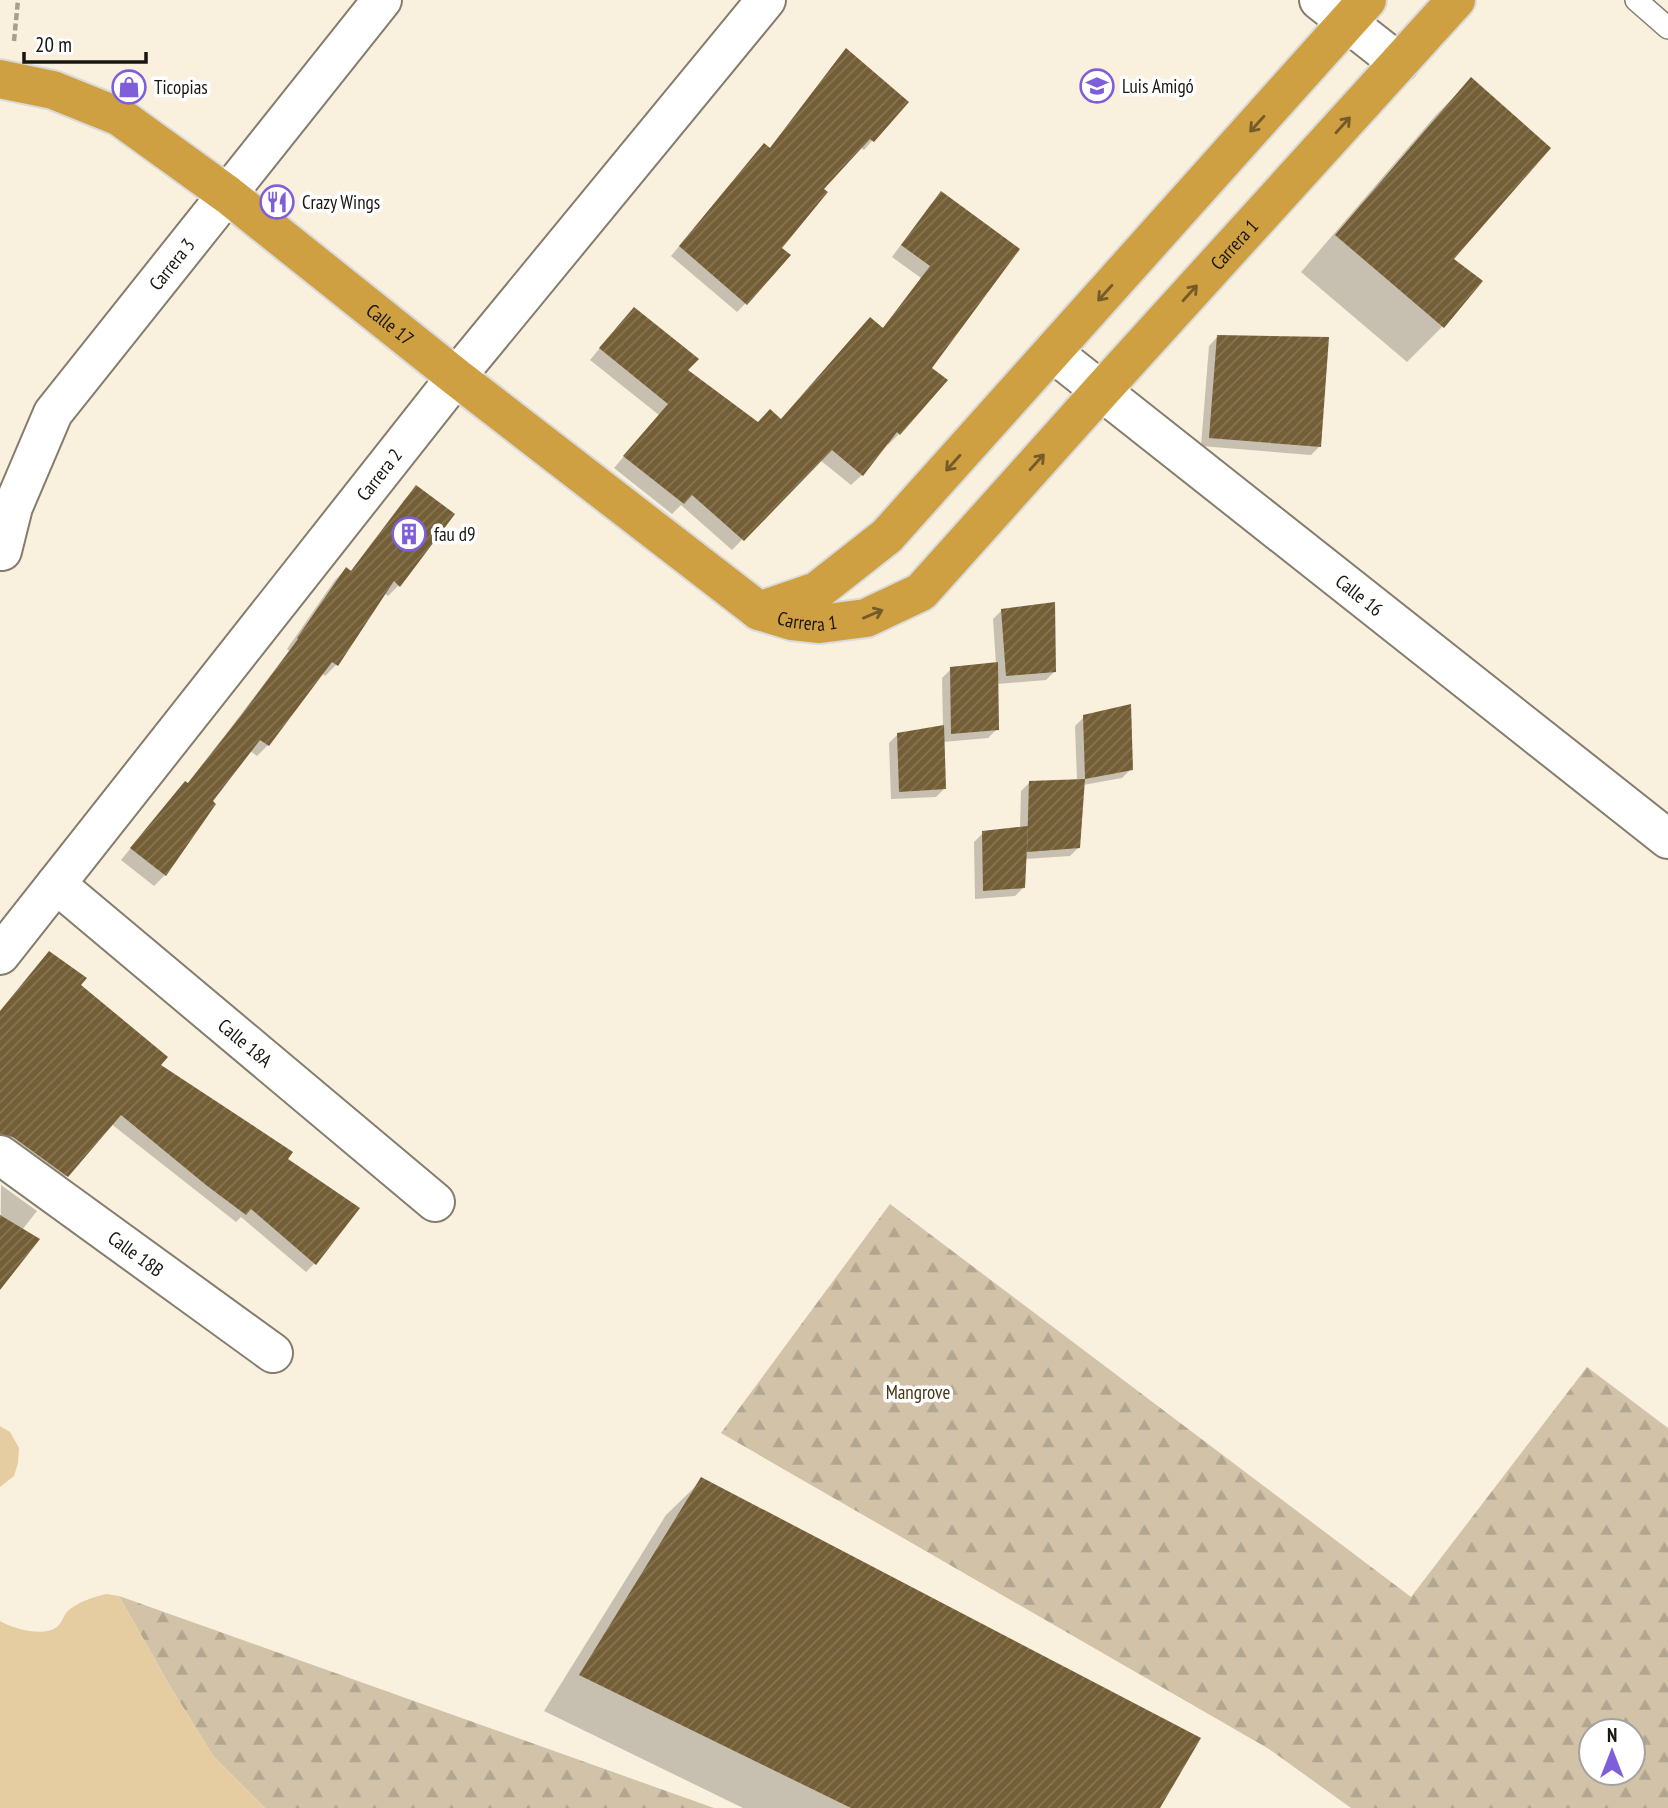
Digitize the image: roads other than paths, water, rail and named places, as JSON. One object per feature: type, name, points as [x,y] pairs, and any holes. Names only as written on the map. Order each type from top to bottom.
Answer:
[{"type":"highway","name":"Carrera 1","points":[[759,611],[792,621],[820,624],[866,618],[920,592],[1457,0]]},
{"type":"highway","name":"Carrera 1","points":[[759,611],[817,591],[887,536],[1052,352],[1344,8]]},
{"type":"highway","name":"Calle 17","points":[[0,79],[53,90],[120,117],[228,195],[456,377],[759,611]]},
{"type":"street","name":"Carrera 3","points":[[2,551],[13,507],[53,412],[382,0]]},
{"type":"street","name":"Carrera 2","points":[[0,955],[456,377],[766,0]]},
{"type":"street","points":[[1344,8],[1399,63]]},
{"type":"street","name":"Calle 16","points":[[1052,352],[1668,839]]},
{"type":"street","name":"Calle 18A","points":[[56,884],[435,1202]]},
{"type":"street","name":"Calle 18B","points":[[0,1155],[273,1353]]},
{"type":"lane","points":[[1636,0],[1668,28]]},
{"type":"place","name":"Luis Amigó","points":[[1097,86]]},
{"type":"place","name":"Ticopias","points":[[129,87]]},
{"type":"place","name":"Crazy Wings","points":[[277,202]]},
{"type":"place","name":"fau d9","points":[[409,534]]},
{"type":"park label","name":"Mangrove","points":[[918,1392]]}]
